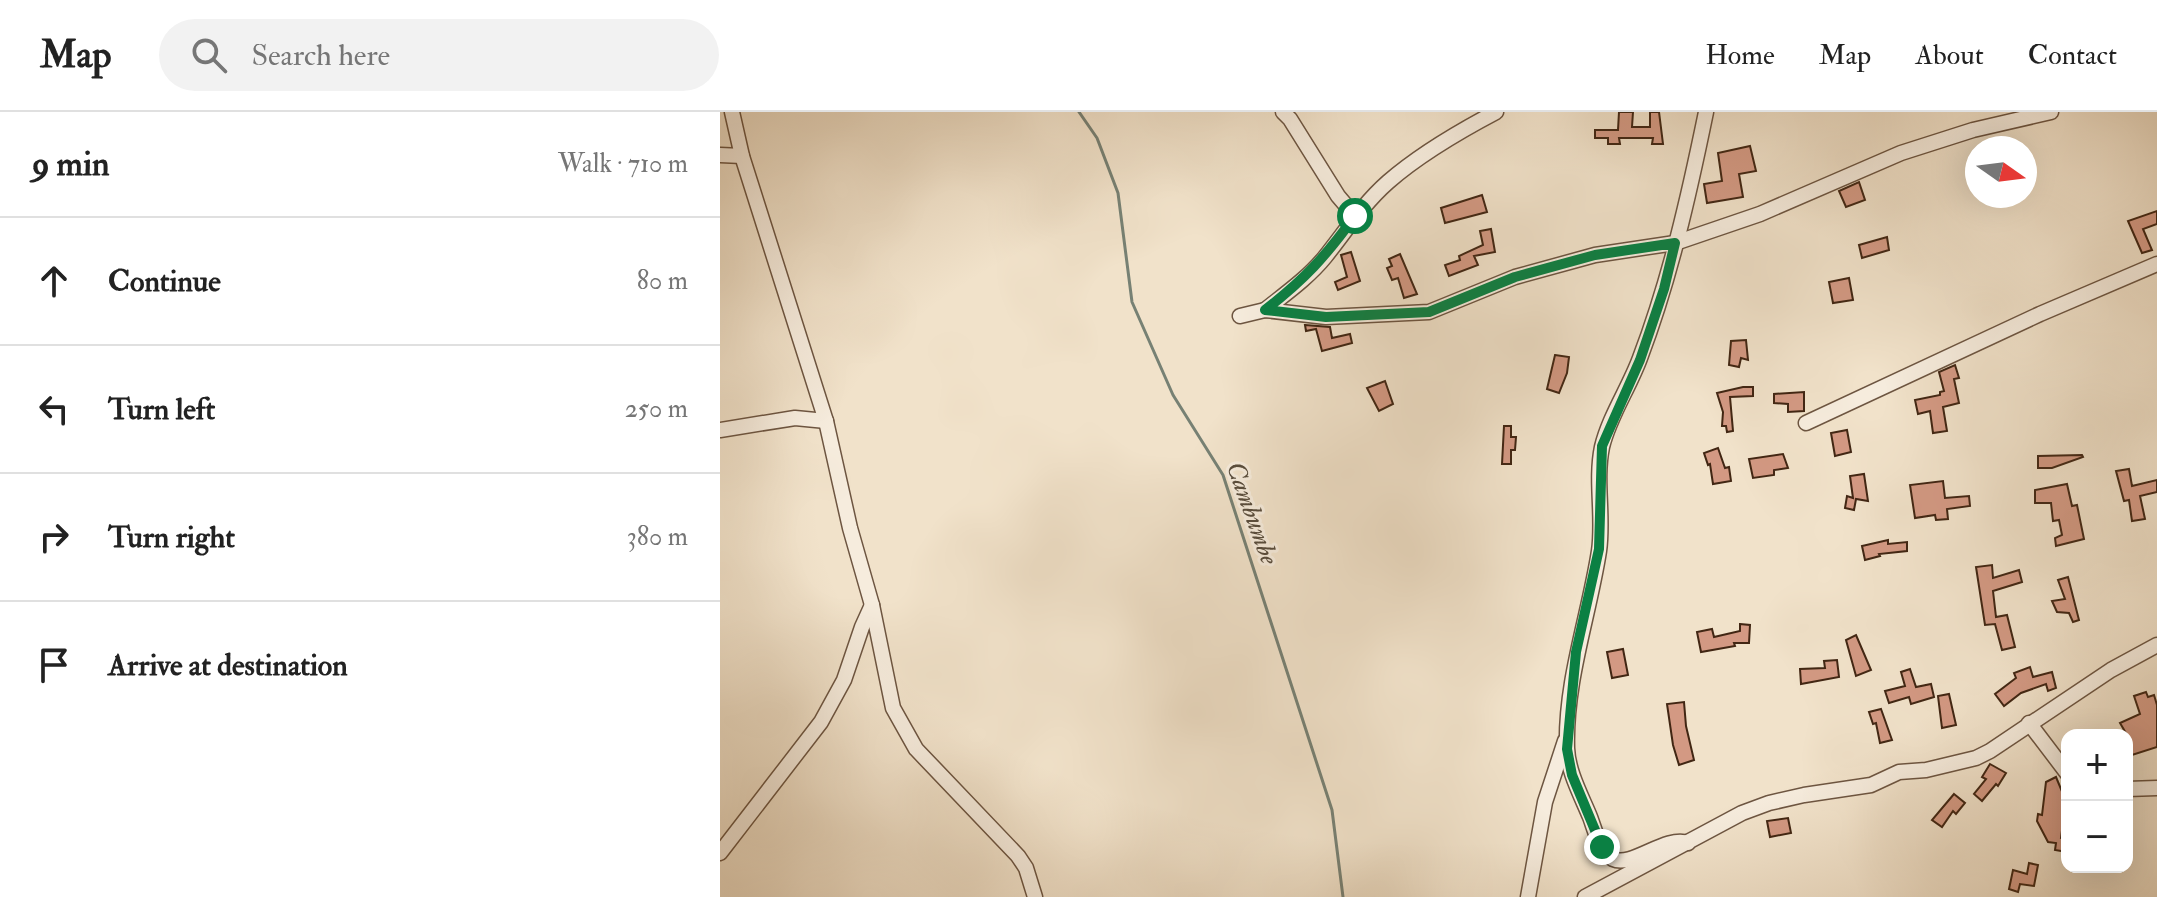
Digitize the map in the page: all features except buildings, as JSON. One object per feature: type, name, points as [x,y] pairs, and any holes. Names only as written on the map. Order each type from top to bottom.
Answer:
[{"type":"street","points":[[732,112],[742,156],[826,421],[850,528],[872,605],[893,708],[909,740],[1018,856],[1026,868],[1035,897]]},
{"type":"street","points":[[1283,112],[1338,196],[1355,216]]},
{"type":"street","points":[[1265,310],[1300,283],[1323,259],[1355,216],[1386,183],[1417,159],[1496,112]]},
{"type":"street","points":[[1688,843],[1674,842],[1624,860],[1616,860],[1608,854],[1602,847],[1572,775],[1567,749],[1576,652],[1599,549],[1602,446],[1640,360],[1664,289],[1689,196],[1706,112]]},
{"type":"street","points":[[1240,316],[1265,310],[1326,317],[1429,312],[1515,277],[1595,255],[1675,243],[1760,214],[1901,153],[2002,118],[2051,112]]},
{"type":"street","points":[[720,155],[742,156]]},
{"type":"street","points":[[1806,423],[2040,314],[2157,264]]},
{"type":"street","points":[[720,430],[795,418],[826,421]]},
{"type":"street","points":[[720,853],[821,722],[844,680],[872,605]]},
{"type":"street","points":[[1585,897],[1742,813],[1769,803],[1871,785],[1899,772],[1926,770],[1976,758],[2111,670],[2157,645]]},
{"type":"street","points":[[2029,723],[2061,765]]},
{"type":"street","points":[[1528,897],[1545,802],[1568,733]]},
{"type":"street","points":[[2133,789],[2157,788]]},
{"type":"waterway","name":"Cambumbe","points":[[1079,112],[1097,138],[1118,193],[1132,302],[1173,395],[1223,475],[1332,810],[1343,897]]},
{"type":"route","points":[[1355,216],[1323,259],[1300,283],[1265,310],[1326,317],[1429,312],[1515,277],[1595,255],[1675,243],[1664,289],[1640,360],[1602,446],[1599,549],[1576,652],[1567,749],[1572,775],[1602,847]]}]
